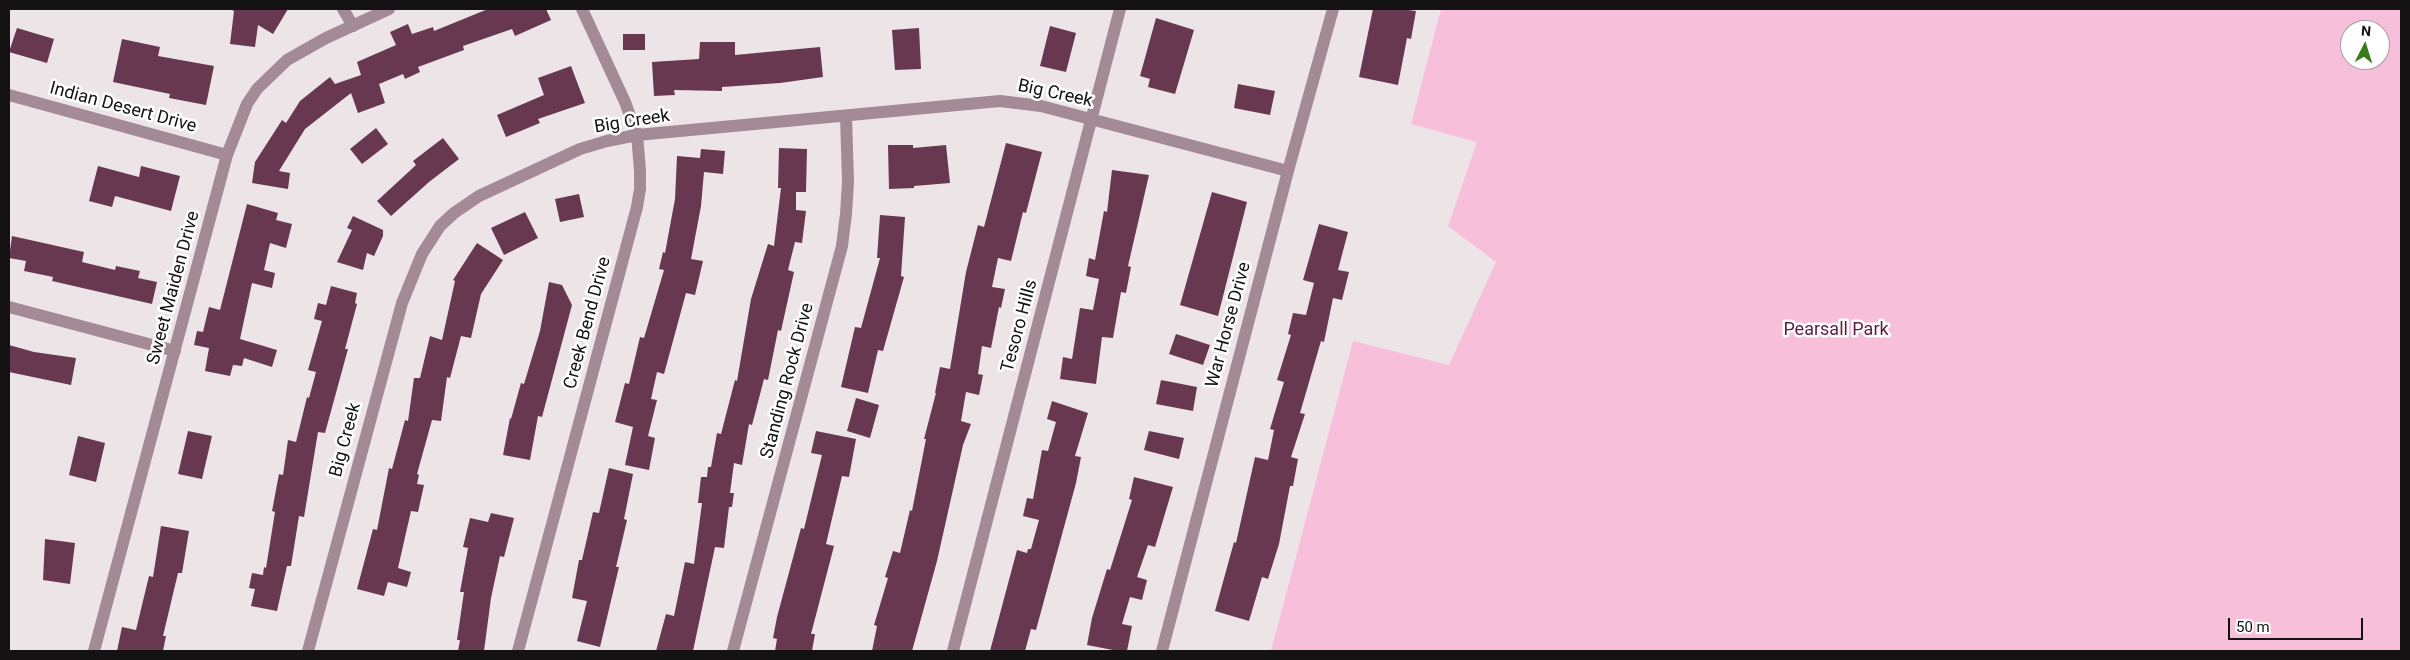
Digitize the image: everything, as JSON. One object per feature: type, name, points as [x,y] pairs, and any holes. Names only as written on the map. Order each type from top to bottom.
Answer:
[{"type":"street","points":[[343,9],[353,26]]},
{"type":"street","name":"Sweet Maiden Drive","points":[[94,651],[227,155],[247,104],[272,74],[306,48],[389,9]]},
{"type":"street","name":"Creek Bend Drive","points":[[518,651],[637,207],[640,170],[637,135],[625,102],[582,9]]},
{"type":"street","name":"Tesoro Hills","points":[[953,651],[1120,9]]},
{"type":"street","name":"War Horse Drive","points":[[1162,651],[1288,171],[1333,9]]},
{"type":"street","name":"Indian Desert Drive","points":[[9,95],[227,155]]},
{"type":"street","name":"Big Creek","points":[[308,651],[402,303],[422,254],[440,226],[454,213],[479,196],[580,149],[637,135],[1000,101],[1041,106],[1288,171]]},
{"type":"street","name":"Standing Rock Drive","points":[[733,651],[842,246],[847,190],[846,116]]},
{"type":"street","points":[[9,307],[175,351]]},
{"type":"green space","name":"Pearsall Park","points":[[1441,9],[2401,9],[2401,651],[1271,651],[1353,341],[1449,365],[1496,262],[1448,226],[1477,142],[1411,124]]},
{"type":"building","points":[[230,9],[288,9],[273,34],[258,25],[255,47],[230,44],[234,11]]},
{"type":"building","points":[[488,9],[546,9],[551,20],[515,36],[512,29],[463,46],[464,50],[418,67],[420,72],[405,79],[403,74],[379,84],[385,103],[358,113],[351,93],[305,129],[279,171],[290,173],[288,189],[252,183],[255,162],[282,120],[286,123],[300,101],[330,77],[335,84],[361,75],[357,62],[396,45],[390,32],[408,24],[412,34],[433,27],[434,31]]},
{"type":"building","points":[[1373,9],[1416,11],[1411,39],[1407,38],[1398,85],[1359,77]]},
{"type":"building","points":[[1156,18],[1194,30],[1175,94],[1148,87],[1150,79],[1140,76]]},
{"type":"building","points":[[1050,26],[1076,33],[1066,72],[1040,66]]},
{"type":"building","points":[[17,28],[54,39],[47,63],[9,52]]},
{"type":"building","points":[[919,28],[921,69],[895,70],[892,30]]},
{"type":"building","points":[[623,34],[645,34],[645,50],[623,50]]},
{"type":"building","points":[[122,39],[160,47],[158,56],[214,66],[206,105],[169,98],[170,94],[113,82]]},
{"type":"building","points":[[700,42],[735,42],[735,55],[820,47],[823,77],[780,83],[722,87],[722,91],[674,90],[675,95],[654,96],[652,62],[699,59]]},
{"type":"building","points":[[571,66],[585,103],[538,119],[540,123],[506,137],[497,115],[544,95],[538,78]]},
{"type":"building","points":[[1238,84],[1275,91],[1270,115],[1234,108]]},
{"type":"building","points":[[376,128],[388,144],[362,164],[350,149]]},
{"type":"building","points":[[443,138],[459,159],[429,182],[391,216],[377,201],[416,165],[413,161]]},
{"type":"building","points":[[1006,143],[1042,152],[1026,213],[1023,212],[1011,261],[998,258],[992,287],[1005,289],[1001,308],[999,307],[991,348],[982,346],[978,374],[983,375],[979,395],[966,392],[961,421],[971,424],[963,445],[937,561],[912,651],[872,651],[877,626],[874,625],[888,578],[885,577],[893,551],[900,553],[910,510],[912,511],[926,439],[924,439],[936,393],[940,367],[950,369],[966,272],[978,225],[984,227]]},
{"type":"building","points":[[888,145],[913,145],[913,148],[946,145],[950,183],[889,189]]},
{"type":"building","points":[[779,148],[807,149],[806,192],[796,192],[796,210],[806,211],[802,243],[795,242],[788,270],[794,272],[781,331],[778,330],[768,380],[764,379],[752,425],[749,424],[742,465],[734,463],[730,493],[734,493],[732,507],[729,507],[724,548],[715,547],[693,651],[656,651],[666,614],[674,616],[685,562],[694,564],[702,503],[698,503],[701,477],[707,477],[708,467],[711,467],[717,433],[721,434],[735,380],[737,381],[751,299],[768,244],[774,246],[781,188],[778,188]]},
{"type":"building","points":[[701,149],[725,151],[723,174],[704,172],[701,206],[691,259],[703,261],[695,295],[686,293],[664,374],[657,372],[651,399],[657,400],[648,436],[655,438],[649,470],[625,465],[633,427],[615,422],[625,383],[629,384],[640,337],[644,338],[664,270],[659,269],[663,252],[665,253],[675,199],[677,156],[700,158]]},
{"type":"building","points":[[98,166],[139,177],[141,166],[180,176],[171,211],[115,196],[112,207],[89,201]]},
{"type":"building","points":[[1112,170],[1149,175],[1128,266],[1131,267],[1126,293],[1121,292],[1113,338],[1102,337],[1096,384],[1060,379],[1063,357],[1072,359],[1080,308],[1093,310],[1099,279],[1086,276],[1089,258],[1095,260],[1104,211],[1107,212]]},
{"type":"building","points":[[1212,192],[1247,202],[1218,316],[1180,305]]},
{"type":"building","points":[[579,194],[584,217],[560,222],[555,199]]},
{"type":"building","points":[[247,204],[278,213],[276,220],[292,224],[286,248],[270,243],[264,270],[275,273],[272,288],[252,283],[240,339],[277,350],[272,367],[244,358],[242,366],[233,365],[230,376],[205,371],[209,348],[194,345],[197,331],[203,332],[209,307],[220,310]]},
{"type":"building","points":[[525,212],[538,238],[504,255],[491,228]]},
{"type":"building","points":[[880,215],[905,217],[901,276],[904,277],[883,351],[878,350],[868,393],[841,387],[855,327],[861,328],[880,258],[877,258]]},
{"type":"building","points":[[353,216],[383,230],[383,236],[374,256],[367,253],[363,270],[337,262],[352,230],[347,228]]},
{"type":"building","points":[[1319,224],[1348,232],[1338,270],[1349,272],[1342,300],[1333,298],[1324,342],[1321,341],[1300,413],[1305,414],[1291,457],[1298,459],[1293,486],[1290,486],[1279,544],[1268,579],[1262,577],[1249,621],[1215,611],[1234,542],[1236,543],[1255,457],[1268,460],[1274,430],[1270,429],[1284,382],[1277,380],[1291,335],[1288,334],[1293,313],[1306,315],[1314,283],[1303,280]]},
{"type":"building","points":[[12,236],[84,252],[82,262],[115,270],[116,266],[140,271],[138,278],[157,282],[152,304],[52,281],[53,277],[24,271],[26,261],[9,258]]},
{"type":"building","points":[[477,243],[503,260],[481,294],[471,338],[461,336],[450,378],[447,377],[441,421],[432,420],[417,474],[419,475],[417,484],[424,485],[418,512],[411,511],[398,568],[411,572],[407,587],[388,582],[384,596],[357,589],[373,529],[377,530],[389,468],[392,469],[405,420],[408,421],[414,378],[420,378],[430,336],[442,340],[455,281],[453,280]]},
{"type":"building","points":[[549,282],[562,285],[572,305],[542,417],[538,416],[530,460],[503,455],[510,418],[521,383],[524,384],[540,331]]},
{"type":"building","points":[[331,286],[357,293],[355,303],[357,304],[345,349],[348,349],[325,433],[318,432],[304,517],[299,516],[291,566],[287,566],[277,611],[251,606],[255,589],[249,588],[252,573],[263,575],[264,567],[266,568],[275,512],[272,511],[279,474],[283,475],[288,440],[296,442],[307,397],[309,398],[316,372],[308,370],[322,321],[314,319],[318,303],[326,305]]},
{"type":"building","points":[[1176,334],[1210,345],[1203,365],[1169,354]]},
{"type":"building","points":[[9,345],[34,352],[76,358],[71,385],[9,372]]},
{"type":"building","points":[[1161,380],[1197,387],[1193,411],[1156,404]]},
{"type":"building","points":[[856,398],[879,405],[870,438],[847,431]]},
{"type":"building","points":[[1052,401],[1088,413],[1075,456],[1081,457],[1076,483],[1036,630],[1031,629],[1025,651],[990,651],[1017,550],[1027,553],[1028,549],[1031,549],[1039,520],[1023,516],[1027,498],[1033,499],[1042,450],[1048,451],[1056,422],[1047,419]]},
{"type":"building","points":[[188,431],[212,436],[202,479],[178,474]]},
{"type":"building","points":[[816,431],[856,439],[849,477],[842,476],[826,544],[834,546],[811,634],[815,634],[812,651],[775,651],[777,639],[773,638],[777,617],[801,528],[804,529],[822,455],[811,453]]},
{"type":"building","points":[[1149,431],[1184,438],[1179,459],[1144,450]]},
{"type":"building","points":[[78,436],[105,443],[96,482],[69,475]]},
{"type":"building","points":[[609,468],[633,474],[624,519],[627,520],[616,567],[619,567],[600,647],[577,641],[587,601],[572,598],[579,560],[582,560],[593,512],[599,513]]},
{"type":"building","points":[[1134,477],[1173,487],[1155,547],[1148,545],[1137,577],[1147,580],[1142,600],[1130,597],[1122,624],[1132,626],[1127,651],[1118,651],[1087,645],[1092,618],[1107,569],[1110,570],[1132,500],[1129,499]]},
{"type":"building","points":[[491,513],[514,518],[504,557],[500,556],[491,598],[484,651],[458,651],[460,640],[457,640],[464,592],[460,592],[468,548],[463,547],[470,518],[488,522]]},
{"type":"building","points":[[161,526],[189,531],[182,573],[178,573],[163,636],[166,636],[163,651],[117,651],[122,627],[136,630],[149,576],[153,577]]},
{"type":"building","points":[[45,539],[75,543],[70,584],[43,580]]}]
